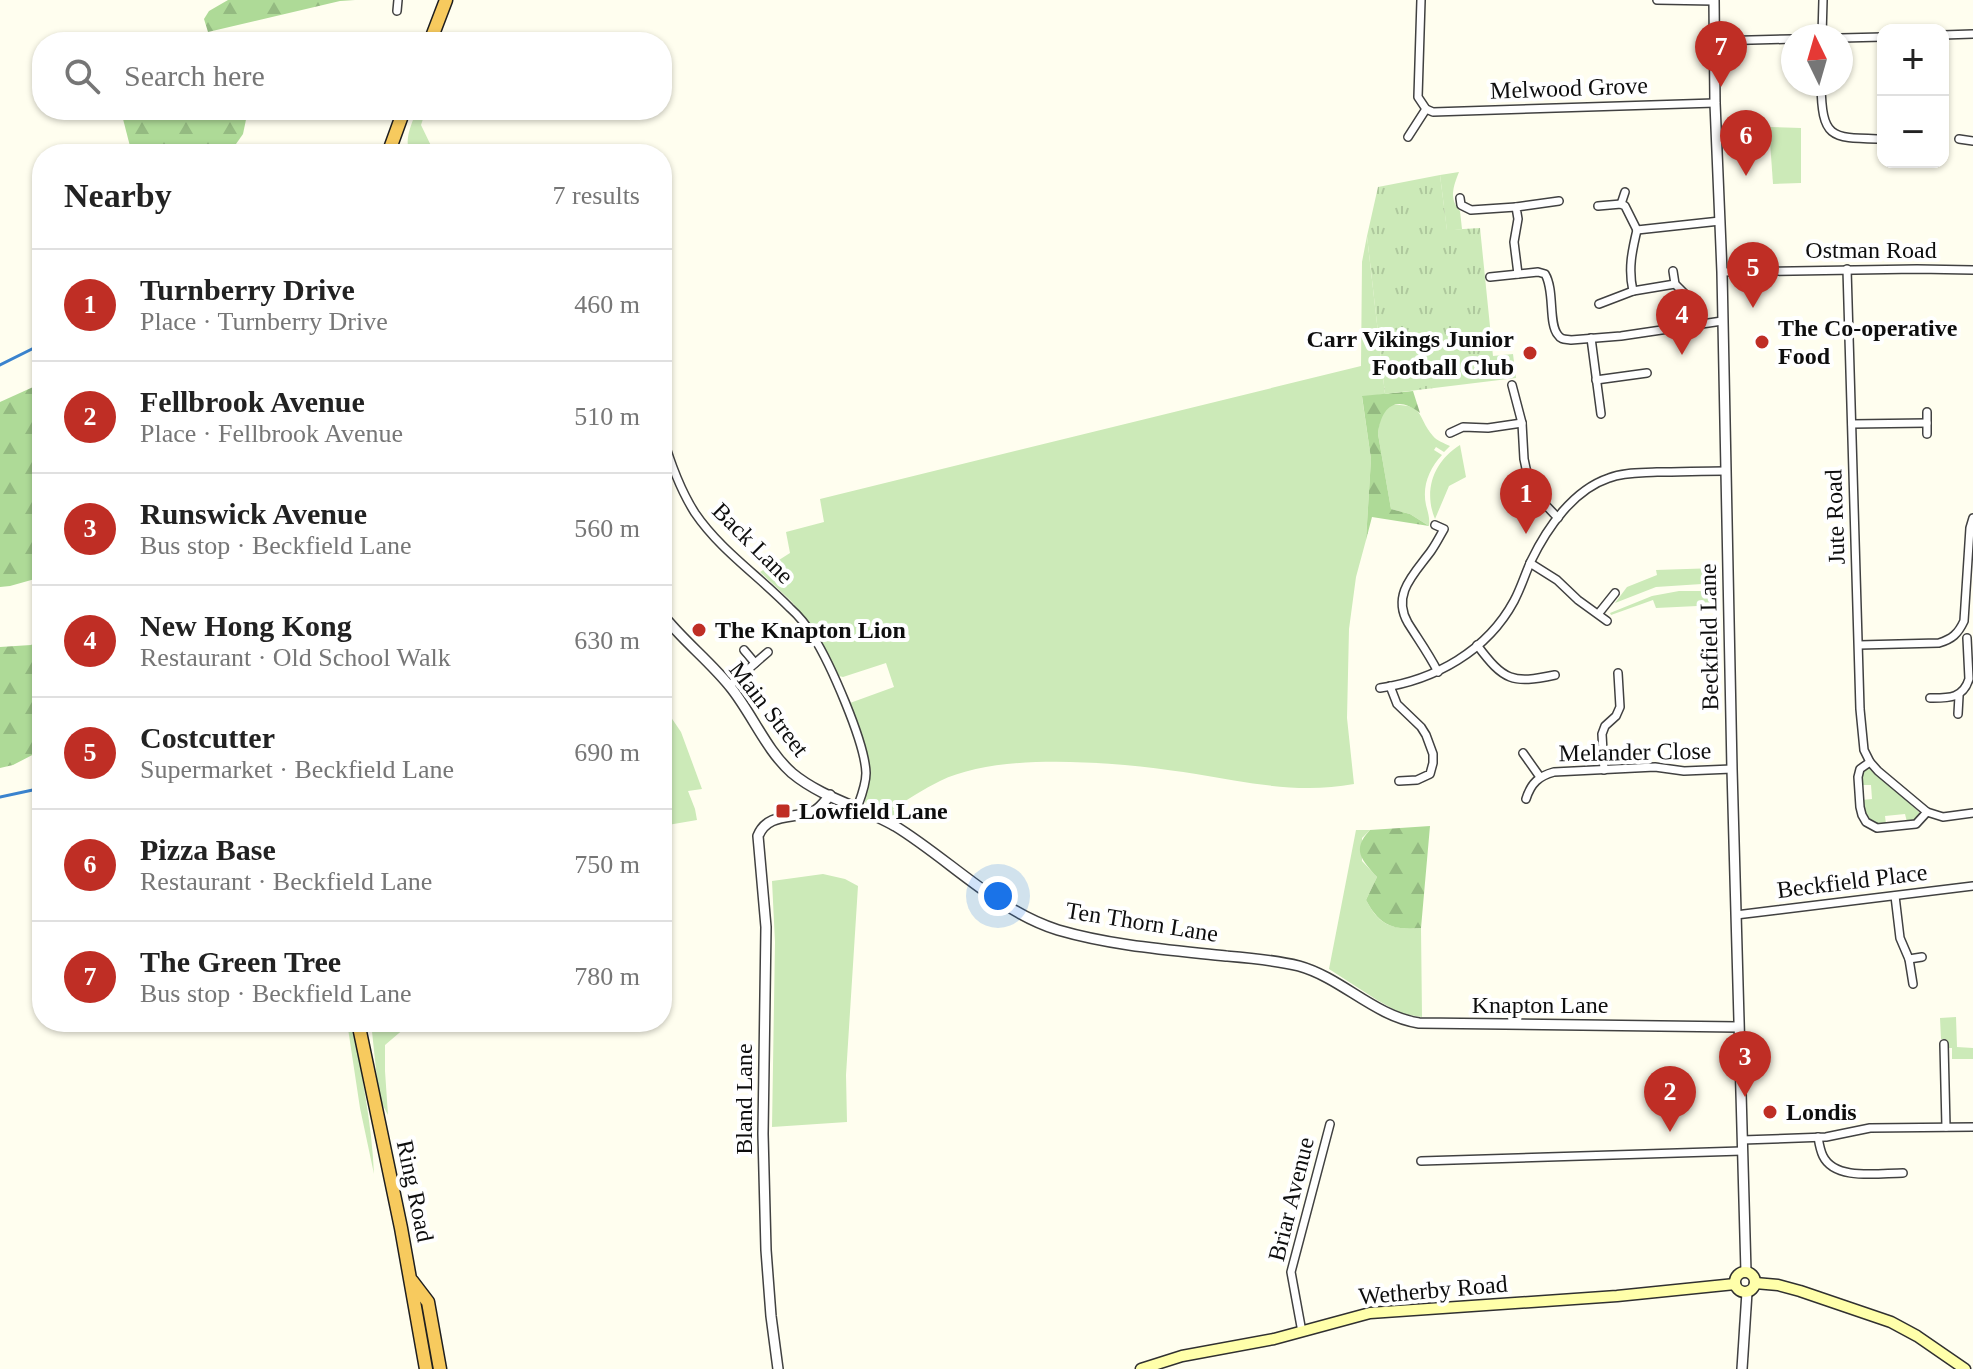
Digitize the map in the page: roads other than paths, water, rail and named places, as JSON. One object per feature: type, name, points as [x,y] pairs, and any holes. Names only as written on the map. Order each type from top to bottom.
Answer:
[{"type":"highway","points":[[434,32],[446,0]]},
{"type":"highway","points":[[392,144],[400,120]]},
{"type":"highway","name":"Ring Road","points":[[360,1032],[426,1369]]},
{"type":"highway","points":[[410,1278],[428,1302],[440,1369]]},
{"type":"main road","points":[[1746,1272],[1754,1277],[1755,1283],[1754,1288],[1747,1292],[1738,1290],[1735,1284],[1736,1277],[1746,1272]]},
{"type":"main road","points":[[1755,1283],[1800,1291],[1891,1322],[1965,1369]]},
{"type":"main road","name":"Wetherby Road","points":[[1141,1369],[1190,1354],[1274,1339],[1361,1315],[1735,1284]]},
{"type":"street","points":[[397,11],[398,0]]},
{"type":"street","points":[[1408,137],[1426,109],[1418,97],[1421,0]]},
{"type":"street","points":[[1657,0],[1714,1]]},
{"type":"street","points":[[1822,24],[1823,0]]},
{"type":"street","name":"Beckfield Lane","points":[[1714,1],[1746,1272]]},
{"type":"street","points":[[1949,35],[1973,34]]},
{"type":"street","points":[[1853,38],[1877,37]]},
{"type":"street","points":[[1713,41],[1781,39]]},
{"type":"street","points":[[1821,96],[1827,127],[1833,133],[1846,138],[1877,139]]},
{"type":"street","name":"Melwood Grove","points":[[1426,109],[1442,112],[1715,103]]},
{"type":"street","points":[[1959,139],[1973,141]]},
{"type":"street","points":[[1621,204],[1625,192]]},
{"type":"street","points":[[1460,198],[1461,205],[1471,210],[1559,201]]},
{"type":"street","points":[[1598,206],[1625,206],[1637,230],[1630,259],[1633,291]]},
{"type":"street","points":[[1516,207],[1518,219],[1514,242],[1518,274]]},
{"type":"street","points":[[1637,230],[1720,221]]},
{"type":"street","name":"Jute Road","points":[[1847,269],[1862,738],[1870,762],[1860,769],[1858,777],[1860,807],[1866,822],[1877,828],[1916,824],[1927,812],[1943,817],[1973,813]]},
{"type":"street","name":"Ostman Road","points":[[1722,272],[1973,270]]},
{"type":"street","points":[[1673,271],[1675,284],[1686,295]]},
{"type":"street","points":[[1490,277],[1545,274],[1549,281],[1557,335],[1562,339],[1621,336],[1722,321]]},
{"type":"street","points":[[1599,304],[1633,291],[1675,284]]},
{"type":"street","points":[[1591,338],[1601,414]]},
{"type":"street","points":[[1596,380],[1647,373]]},
{"type":"street","points":[[1512,385],[1522,423],[1527,473],[1538,497],[1558,518]]},
{"type":"street","points":[[1927,412],[1927,434]]},
{"type":"street","points":[[1450,433],[1463,427],[1488,428],[1522,423]]},
{"type":"street","points":[[1852,424],[1927,423]]},
{"type":"street","name":"Back Lane","points":[[672,465],[677,481],[700,520],[717,540],[792,609],[821,650],[851,719],[864,762],[865,781],[857,808]]},
{"type":"street","points":[[1380,688],[1408,683],[1438,672],[1477,645],[1497,625],[1514,601],[1537,549],[1578,495],[1607,478],[1631,473],[1725,471]]},
{"type":"street","points":[[1859,645],[1939,643],[1959,632],[1964,621],[1973,518]]},
{"type":"street","points":[[1435,525],[1448,531],[1407,581],[1403,595],[1405,617],[1438,672]]},
{"type":"street","points":[[1530,563],[1557,580],[1607,621]]},
{"type":"street","points":[[1599,613],[1615,593]]},
{"type":"street","name":"Main Street","points":[[672,627],[729,686],[783,764],[801,780],[903,831]]},
{"type":"street","points":[[1958,714],[1959,696],[1969,679],[1970,636],[1959,632]]},
{"type":"street","points":[[1477,645],[1498,670],[1511,678],[1530,681],[1541,674],[1555,675]]},
{"type":"street","points":[[744,650],[755,663]]},
{"type":"street","points":[[729,686],[768,652]]},
{"type":"street","points":[[1604,770],[1602,734],[1620,707],[1618,673]]},
{"type":"street","points":[[1390,686],[1397,704],[1421,727],[1433,754],[1432,778],[1399,781]]},
{"type":"street","points":[[1930,698],[1959,696]]},
{"type":"street","name":"Melander Close","points":[[1523,753],[1540,777]]},
{"type":"street","points":[[1870,762],[1927,812]]},
{"type":"street","name":"Melander Close","points":[[1526,799],[1534,782],[1554,772],[1655,767],[1684,771],[1732,769]]},
{"type":"street","name":"Bland Lane","points":[[778,1369],[766,1250],[763,1134],[766,927],[758,843],[765,824],[774,819],[814,811],[830,795]]},
{"type":"street","name":"Ten Thorn Lane","points":[[903,831],[1003,903],[1045,925],[1125,944],[1286,963],[1325,976],[1350,991]]},
{"type":"street","name":"Beckfield Place","points":[[1736,915],[1973,886]]},
{"type":"street","points":[[1895,896],[1900,938],[1909,959],[1913,984]]},
{"type":"street","points":[[1909,959],[1922,957]]},
{"type":"street","name":"Knapton Lane","points":[[1350,991],[1390,1014],[1419,1023],[1738,1027]]},
{"type":"street","points":[[1944,1044],[1946,1127]]},
{"type":"street","name":"Briar Avenue","points":[[1302,1332],[1291,1272],[1330,1124]]},
{"type":"street","points":[[1421,1161],[1742,1145],[1834,1135],[1861,1128],[1973,1127]]},
{"type":"street","points":[[1818,1137],[1824,1158],[1833,1168],[1846,1173],[1903,1173]]},
{"type":"street","points":[[1742,1369],[1747,1292]]},
{"type":"waterway","points":[[0,365],[32,349]]},
{"type":"waterway","points":[[0,797],[32,790]]},
{"type":"place","name":"The Green Tree","points":[[1721,87]]},
{"type":"place","name":"Pizza Base","points":[[1746,176]]},
{"type":"place","name":"Costcutter","points":[[1753,308]]},
{"type":"place","name":"The Co-operative Food","points":[[1762,342]]},
{"type":"place","name":"Carr Vikings Junior Football Club","points":[[1530,353]]},
{"type":"place","name":"New Hong Kong","points":[[1682,355]]},
{"type":"place","name":"Turnberry Drive","points":[[1526,534]]},
{"type":"place","name":"The Knapton Lion","points":[[699,630]]},
{"type":"place","name":"Lowfield Lane","points":[[783,811]]},
{"type":"place","name":"Runswick Avenue","points":[[1745,1097]]},
{"type":"place","name":"Londis","points":[[1770,1112]]},
{"type":"place","name":"Fellbrook Avenue","points":[[1670,1132]]}]
